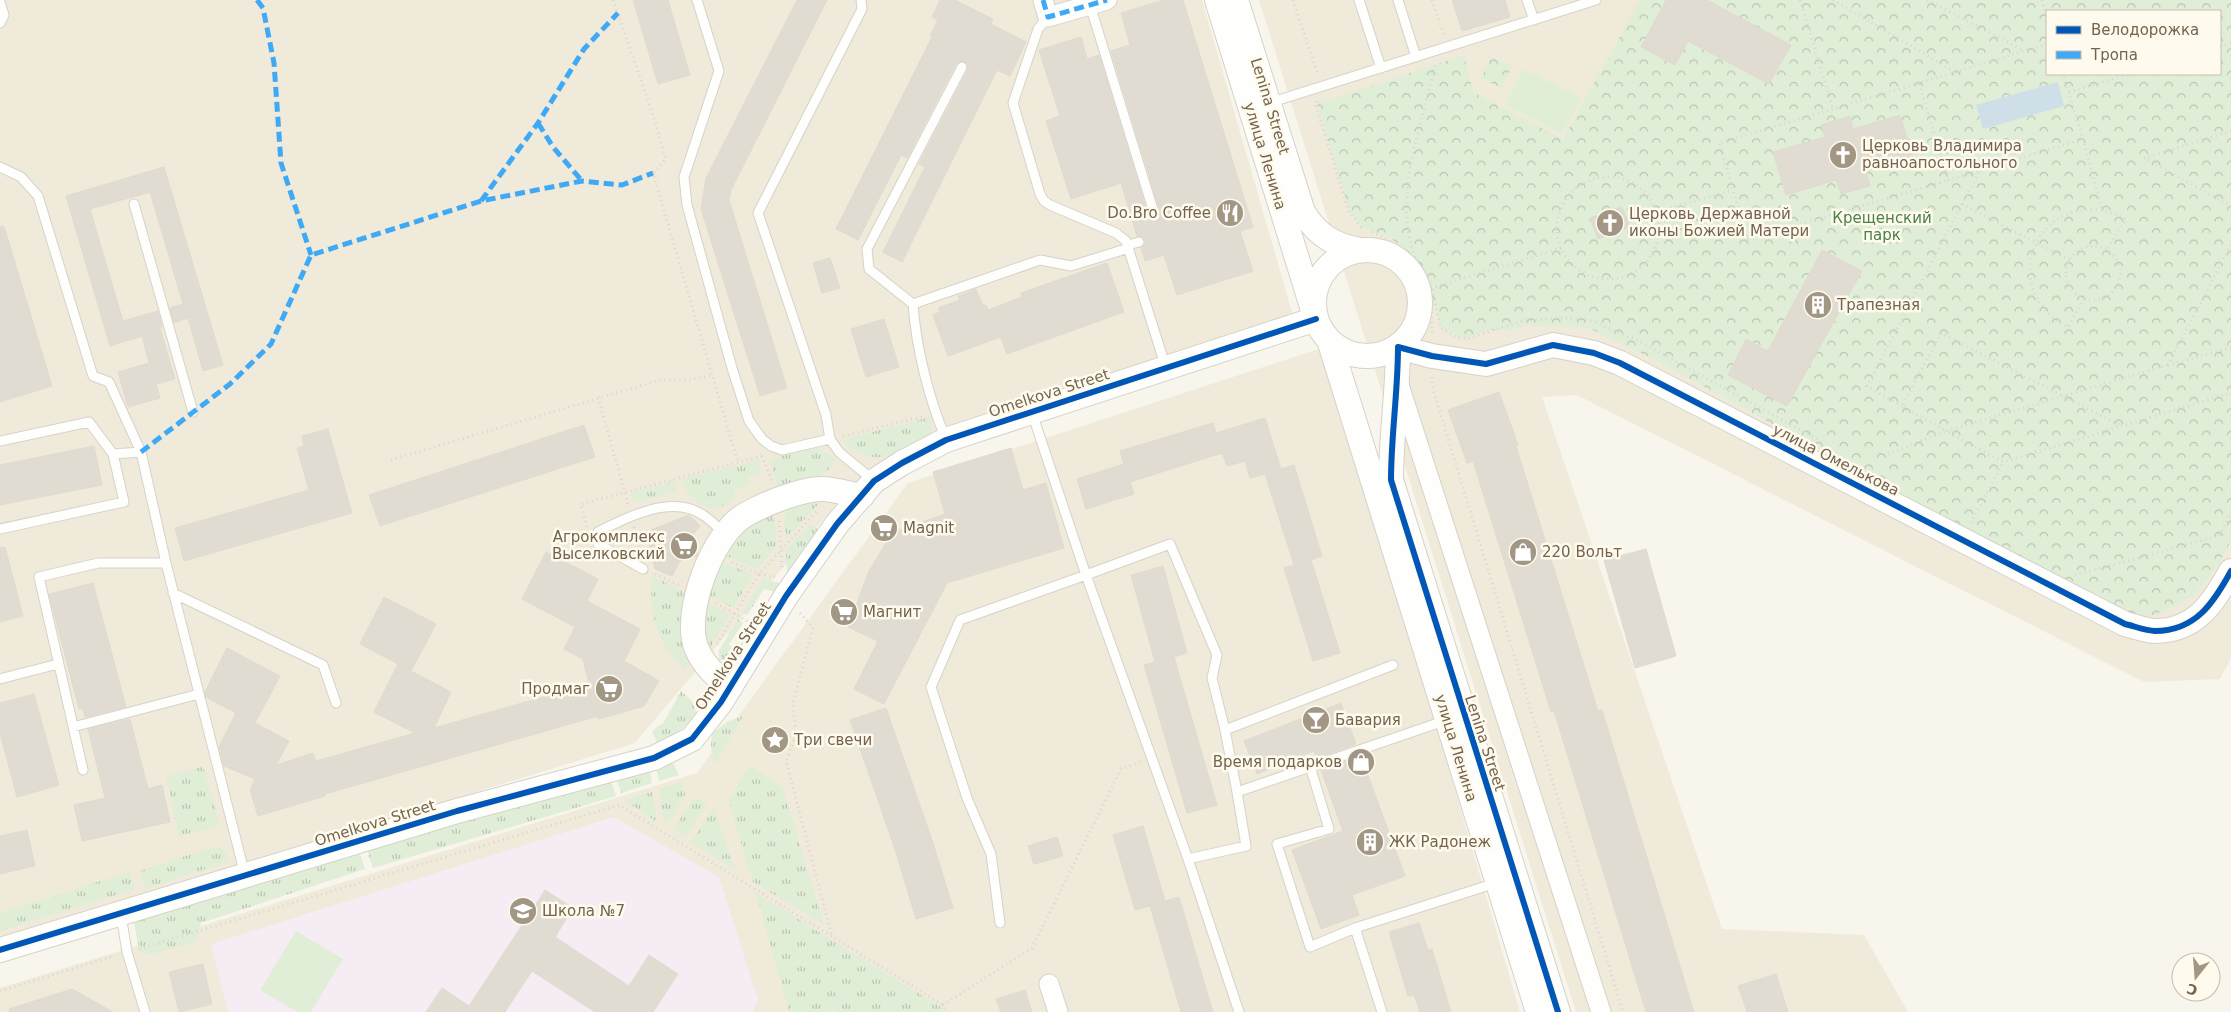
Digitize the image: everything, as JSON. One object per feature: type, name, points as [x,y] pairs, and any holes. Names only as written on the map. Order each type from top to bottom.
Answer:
[{"type":"street","name":"улица Ленина","points":[[1217,0],[1315,316]]},
{"type":"street","name":"Lenina Street","points":[[1236,0],[1303,212],[1312,228],[1325,238],[1342,246],[1360,250]]},
{"type":"street","points":[[1045,8],[1099,2]]},
{"type":"street","points":[[1330,343],[1346,353],[1364,357],[1382,355],[1398,347],[1411,334],[1419,318],[1420,300],[1416,282],[1407,268],[1393,257],[1377,251],[1360,250],[1343,255],[1329,265],[1319,279],[1313,295],[1315,316],[1319,329],[1330,343],[1383,482]]},
{"type":"street","name":"Omelkova Street","points":[[0,950],[457,811],[654,758],[692,739],[730,688],[784,587],[868,488],[902,463],[946,440],[1166,368],[1315,316]]},
{"type":"street","name":"улица Омелькова","points":[[1398,347],[1432,356],[1486,364],[1553,345],[1594,353],[1620,363],[2124,624],[2155,631],[2179,626],[2202,615],[2217,598],[2231,571]]},
{"type":"street","points":[[1383,482],[1398,381],[1398,347]]},
{"type":"street","points":[[1398,381],[1602,1012]]},
{"type":"street","name":"улица Ленина","points":[[1383,482],[1447,720],[1538,1012]]},
{"type":"street","name":"Lenina Street","points":[[1383,482],[1558,1012]]},
{"type":"street","points":[[730,688],[708,668],[696,647],[692,621],[700,584],[720,545],[743,516],[778,498],[823,489],[835,491],[868,488]]},
{"type":"street","points":[[1050,984],[1058,1012]]},
{"type":"lane","points":[[697,0],[719,71],[684,177],[688,205],[749,421],[762,439],[782,450],[830,439]]},
{"type":"lane","points":[[861,0],[862,9],[758,213],[826,415],[830,439],[868,488]]},
{"type":"lane","points":[[1359,0],[1381,68]]},
{"type":"lane","points":[[1398,0],[1416,57]]},
{"type":"lane","points":[[1527,0],[1534,20]]},
{"type":"lane","points":[[1269,103],[1596,0]]},
{"type":"lane","points":[[0,2],[4,15],[0,23]]},
{"type":"lane","points":[[1099,2],[1156,216]]},
{"type":"lane","points":[[1045,8],[1013,103],[1040,194],[1044,201],[1050,205],[1122,236],[1129,247],[1166,368]]},
{"type":"lane","points":[[946,440],[935,413],[915,333],[913,304],[869,270],[867,248],[962,67]]},
{"type":"lane","points":[[0,167],[21,177],[38,196],[93,376],[109,382],[141,452],[173,592],[245,877]]},
{"type":"lane","points":[[134,204],[193,412]]},
{"type":"lane","points":[[913,304],[1040,260],[1071,266],[1139,242]]},
{"type":"lane","points":[[1032,412],[1086,575],[1188,858],[1239,1012]]},
{"type":"lane","points":[[0,441],[90,422],[114,454],[124,502],[0,529]]},
{"type":"lane","points":[[114,454],[141,452]]},
{"type":"lane","points":[[644,569],[598,544],[598,532],[631,515],[662,508],[687,508],[703,515],[720,545]]},
{"type":"lane","points":[[1000,923],[991,854],[967,798],[931,687],[960,620],[1170,544],[1217,655],[1212,678],[1225,730],[1246,846],[1188,858]]},
{"type":"lane","points":[[83,770],[39,577],[98,563],[166,563]]},
{"type":"lane","points":[[173,592],[323,665],[336,703]]},
{"type":"lane","points":[[0,679],[58,664]]},
{"type":"lane","points":[[1225,730],[1393,665]]},
{"type":"lane","points":[[73,727],[199,694]]},
{"type":"lane","points":[[1237,792],[1447,720]]},
{"type":"lane","points":[[1310,766],[1329,829],[1277,844],[1310,947],[1355,928],[1497,882]]},
{"type":"lane","points":[[121,914],[127,952],[145,1012]]},
{"type":"lane","points":[[1355,928],[1382,1012]]},
{"type":"path","points":[[614,0],[666,159],[653,173],[738,463]]},
{"type":"path","points":[[1293,0],[1319,78],[1316,106],[1349,212],[1360,227],[1386,237],[1405,252],[1431,288],[1432,386],[1623,1012]]},
{"type":"path","points":[[1432,0],[1443,48],[1411,169],[1406,205],[1411,245],[1431,288],[1441,328],[1466,339],[1525,320],[1564,318],[1590,320],[1639,341],[1827,444]]},
{"type":"path","points":[[1800,0],[1834,108]]},
{"type":"path","points":[[1833,0],[1955,72]]},
{"type":"path","points":[[1927,0],[2024,51]]},
{"type":"path","points":[[2042,0],[2046,14]]},
{"type":"path","points":[[2046,44],[1719,143],[1748,240],[2083,139]]},
{"type":"path","points":[[2064,75],[2102,210]]},
{"type":"path","points":[[2069,92],[2126,75]]},
{"type":"path","points":[[1918,83],[1948,180]]},
{"type":"path","points":[[2231,132],[2144,158],[2231,206]]},
{"type":"path","points":[[1980,170],[1867,386],[2003,462],[2231,393]]},
{"type":"path","points":[[1606,177],[1630,182],[1649,198],[1656,212],[1659,232],[1651,256],[1644,265],[1622,277],[1610,279],[1586,274],[1572,263],[1561,248],[1557,224],[1562,206],[1573,191],[1594,179],[1606,177]]},
{"type":"path","points":[[1656,212],[1733,190]]},
{"type":"path","points":[[1962,204],[2069,260]]},
{"type":"path","points":[[2084,299],[2068,327],[2046,313],[2033,292],[2030,279],[2029,266],[2036,242],[2044,230],[2064,215],[2076,210],[2102,210],[2126,219],[2107,249]]},
{"type":"path","points":[[2168,365],[2231,245]]},
{"type":"path","points":[[2090,246],[2107,249],[2118,262],[2121,270],[2117,287],[2105,298],[2096,301],[2084,299],[2073,292],[2068,285],[2066,276],[2069,260],[2082,248],[2090,246]]},
{"type":"path","points":[[1431,288],[1561,248]]},
{"type":"path","points":[[1902,406],[1942,332],[2122,427]]},
{"type":"path","points":[[1888,454],[1946,431],[2231,348]]},
{"type":"path","points":[[391,460],[660,380],[689,380],[712,375]]},
{"type":"path","points":[[598,397],[625,491],[644,569]]},
{"type":"path","points":[[830,439],[935,413]]},
{"type":"path","points":[[581,504],[782,450]]},
{"type":"path","points":[[762,456],[778,498],[780,550],[784,587]]},
{"type":"path","points":[[1971,524],[2003,462]]},
{"type":"path","points":[[708,668],[716,647],[759,574],[835,491]]},
{"type":"path","points":[[2067,577],[2219,536],[2231,513]]},
{"type":"path","points":[[1965,521],[1979,529]]},
{"type":"path","points":[[720,545],[759,574],[784,587],[813,628],[792,703],[796,735],[786,762],[832,936]]},
{"type":"path","points":[[943,1005],[1032,948],[1121,769],[1152,758]]},
{"type":"path","points":[[0,991],[619,805],[943,1005],[946,1012]]},
{"type":"shaded area","points":[[0,0],[1202,0],[1293,316],[855,482],[635,743],[0,939]]},
{"type":"shaded area","name":"Крещенский парк","points":[[1259,0],[2231,0],[2231,658],[2220,679],[2144,682],[1577,395],[1542,397],[1722,929],[1864,935],[1908,1012],[1576,1012]]},
{"type":"shaded area","points":[[2058,82],[2064,106],[1983,129],[1976,105]]},
{"type":"shaded area","points":[[1325,347],[1520,1012],[0,1012],[0,988],[697,773],[908,483]]},
{"type":"shaded area","name":"Школа №7","points":[[613,817],[719,877],[758,1000],[753,1012],[228,1012],[211,944]]},
{"type":"green space","name":"Крещенский парк","points":[[1640,0],[2231,0],[2231,541],[2215,570],[2193,596],[2155,615],[2135,615],[2115,611],[1657,361],[1589,328],[1529,325],[1512,330],[1489,330],[1466,338],[1456,336],[1441,327],[1423,276],[1416,264],[1398,244],[1387,236],[1362,227],[1350,212],[1317,104],[1464,55],[1473,92],[1563,139]]},
{"type":"green space","points":[[1491,57],[1512,67],[1502,88],[1481,78]]},
{"type":"green space","points":[[1523,69],[1581,98],[1562,134],[1505,105]]},
{"type":"green space","points":[[931,417],[932,427],[928,439],[884,457],[864,454],[841,440]]},
{"type":"green space","points":[[816,447],[831,455],[834,461],[830,468],[818,478],[778,489],[770,459]]},
{"type":"green space","points":[[758,460],[762,473],[748,477],[750,485],[734,490],[734,497],[718,510],[700,504],[691,497],[684,486],[682,479]]},
{"type":"green space","points":[[674,482],[677,491],[635,503],[630,493]]},
{"type":"green space","points":[[822,500],[787,538],[784,525],[786,507],[801,501]]},
{"type":"green space","points":[[773,511],[777,546],[757,569],[726,556],[745,529]]},
{"type":"green space","points":[[810,524],[820,530],[787,576],[786,550]]},
{"type":"green space","points":[[723,562],[753,575],[733,608],[706,594]]},
{"type":"green space","points":[[652,576],[685,592],[682,622],[690,660],[685,668],[667,649],[656,627],[653,615]]},
{"type":"green space","points":[[763,578],[779,583],[779,593],[764,589],[747,615],[742,613]]},
{"type":"green space","points":[[704,601],[730,615],[708,651],[701,627]]},
{"type":"green space","points":[[738,619],[743,623],[729,644],[739,659],[719,660],[719,650]]},
{"type":"green space","points":[[681,691],[692,701],[696,713],[684,727],[657,743],[652,731],[664,722]]},
{"type":"green space","points":[[743,716],[714,766],[711,746],[712,733],[729,721]]},
{"type":"green space","points":[[655,764],[674,764],[679,775],[659,781]]},
{"type":"green space","points":[[750,765],[783,788],[824,925],[753,882],[728,800]]},
{"type":"green space","points":[[649,766],[652,783],[621,793],[616,776]]},
{"type":"green space","points":[[201,767],[204,769],[219,821],[216,827],[179,836],[166,776]]},
{"type":"green space","points":[[610,777],[616,796],[373,868],[366,847]]},
{"type":"green space","points":[[682,782],[685,794],[669,822],[664,822],[659,788]]},
{"type":"green space","points":[[652,792],[657,822],[624,800]]},
{"type":"green space","points":[[695,797],[707,804],[686,836],[674,828]]},
{"type":"green space","points":[[714,807],[734,869],[690,843]]},
{"type":"green space","points":[[216,846],[225,852],[227,862],[145,889],[140,871]]},
{"type":"green space","points":[[358,848],[365,869],[201,923],[195,942],[153,954],[143,953],[138,944],[134,922]]},
{"type":"green space","points":[[129,872],[135,889],[0,931],[0,913]]},
{"type":"green space","points":[[756,893],[942,1008],[943,1012],[836,1012],[835,1009],[824,1012],[789,1012]]},
{"type":"green space","points":[[296,931],[343,959],[311,1012],[297,1012],[260,990]]},
{"type":"building","points":[[633,0],[668,0],[690,75],[658,84]]},
{"type":"building","points":[[797,0],[827,0],[731,190],[729,200],[787,388],[760,396],[701,209],[706,178]]},
{"type":"building","points":[[940,0],[955,0],[993,19],[991,24],[1026,42],[1010,76],[997,70],[902,262],[883,252],[925,167],[919,164],[968,70],[967,64],[964,61],[956,64],[907,158],[901,155],[858,240],[836,229],[932,37],[930,36],[938,20],[932,17]]},
{"type":"building","points":[[1163,0],[1183,0],[1253,227],[1240,231],[1253,271],[1177,295],[1164,255],[1145,261],[1141,248],[1145,244],[1145,240],[1137,236],[1121,183],[1071,199],[1046,121],[1060,116],[1039,50],[1081,37],[1087,59],[1099,55],[1149,218],[1153,222],[1157,222],[1161,214],[1111,51],[1130,45],[1121,13]]},
{"type":"building","points":[[1452,0],[1505,0],[1510,17],[1462,31]]},
{"type":"building","points":[[1666,0],[1707,0],[1791,45],[1769,84],[1688,41],[1675,65],[1641,47]]},
{"type":"building","name":"Церковь Владимира равноапостольного","points":[[1900,115],[1913,157],[1866,171],[1870,186],[1841,194],[1836,180],[1786,195],[1773,152],[1825,137],[1821,125],[1850,116],[1853,129]]},
{"type":"building","points":[[164,167],[223,365],[203,371],[188,318],[174,323],[170,308],[183,304],[150,192],[90,209],[123,321],[158,311],[162,327],[160,328],[175,379],[156,384],[160,398],[128,407],[118,372],[149,363],[142,336],[110,346],[66,196]]},
{"type":"building","name":"Церковь Державной иконы Божией Матери","points":[[1622,207],[1630,227],[1598,239],[1590,218]]},
{"type":"building","points":[[4,226],[52,386],[0,402],[0,227]]},
{"type":"building","name":"Трапезная","points":[[1822,250],[1862,271],[1787,406],[1728,375],[1746,339],[1768,351]]},
{"type":"building","points":[[830,258],[840,288],[822,293],[813,263]]},
{"type":"building","points":[[1107,263],[1124,312],[1007,354],[1001,337],[948,356],[933,315],[940,312],[938,308],[960,300],[958,296],[976,289],[983,306],[986,305],[988,310],[1022,297],[1021,293]]},
{"type":"building","points":[[884,319],[899,367],[866,377],[851,329]]},
{"type":"building","points":[[1499,392],[1518,445],[1516,446],[1598,711],[1602,710],[1694,1012],[1646,1012],[1554,711],[1551,712],[1473,461],[1467,463],[1448,410]]},
{"type":"building","points":[[1265,418],[1281,469],[1294,465],[1322,556],[1311,560],[1340,653],[1313,661],[1284,568],[1294,565],[1265,474],[1250,478],[1245,461],[1227,466],[1222,453],[1130,482],[1134,494],[1086,509],[1077,479],[1124,464],[1120,451],[1213,423],[1216,433]]},
{"type":"building","points":[[584,425],[595,457],[380,526],[369,495]]},
{"type":"building","points":[[328,429],[352,513],[184,561],[175,528],[309,490],[297,448],[304,446],[302,436]]},
{"type":"building","points":[[94,446],[102,485],[0,505],[0,465]]},
{"type":"building","points":[[1011,448],[1023,490],[1046,483],[1064,548],[947,583],[884,704],[854,689],[878,641],[848,627],[869,571],[892,533],[945,514],[933,472]]},
{"type":"building","points":[[689,515],[700,526],[692,535],[697,556],[680,561],[672,576],[655,569],[646,532]]},
{"type":"building","points":[[5,547],[23,616],[0,622],[0,548]]},
{"type":"building","points":[[1646,549],[1676,656],[1635,668],[1604,560]]},
{"type":"building","points":[[546,552],[598,579],[587,601],[640,629],[624,661],[659,681],[644,706],[599,719],[598,716],[325,794],[325,796],[258,816],[250,790],[255,779],[224,766],[219,747],[236,713],[206,697],[205,692],[227,648],[280,676],[255,723],[289,741],[276,765],[313,753],[316,761],[415,733],[374,712],[398,664],[360,644],[384,597],[436,624],[411,671],[451,692],[434,728],[589,684],[583,659],[564,649],[575,627],[522,599]]},
{"type":"building","points":[[1163,566],[1187,653],[1174,657],[1217,805],[1187,813],[1144,665],[1155,662],[1131,575]]},
{"type":"building","points":[[93,583],[126,707],[85,717],[83,708],[79,709],[49,594]]},
{"type":"building","points":[[34,694],[59,785],[17,797],[0,733],[0,703]]},
{"type":"building","points":[[1341,703],[1356,744],[1317,758],[1314,751],[1257,774],[1244,741]]},
{"type":"building","points":[[886,708],[932,840],[953,908],[916,919],[896,852],[850,720]]},
{"type":"building","points":[[130,719],[148,789],[162,785],[170,822],[82,841],[74,805],[105,798],[88,729]]},
{"type":"building","name":"ЖК Радонеж","points":[[1361,756],[1405,876],[1352,895],[1359,915],[1321,929],[1292,850],[1343,831],[1321,770]]},
{"type":"building","points":[[1143,826],[1165,901],[1179,897],[1213,1012],[1181,1012],[1150,906],[1135,910],[1113,835]]},
{"type":"building","points":[[27,830],[35,866],[0,874],[0,836]]},
{"type":"building","points":[[1057,837],[1063,856],[1034,864],[1028,846]]},
{"type":"building","points":[[545,890],[573,908],[555,937],[629,986],[649,955],[678,974],[653,1012],[595,1012],[532,971],[505,1012],[426,1012],[442,988],[469,1006]]},
{"type":"building","points":[[1419,923],[1428,950],[1432,949],[1451,1012],[1420,1012],[1414,995],[1408,996],[1389,932]]},
{"type":"building","points":[[203,964],[212,1004],[179,1012],[169,972]]},
{"type":"building","points":[[1776,974],[1788,1012],[1747,1012],[1738,986]]},
{"type":"building","points":[[72,989],[113,1012],[10,1012],[9,1009]]},
{"type":"building","points":[[1025,990],[1032,1012],[1001,1012],[996,999]]},
{"type":"marked path","points":[[257,0],[263,8],[274,63],[281,163],[311,255]]},
{"type":"marked path","points":[[1043,0],[1048,17],[1107,0]]},
{"type":"marked path","points":[[481,201],[538,123],[584,49],[618,13]]},
{"type":"marked path","points":[[538,123],[553,147],[582,181]]},
{"type":"marked path","points":[[141,452],[230,384],[271,344],[311,255],[481,201],[582,181],[622,185],[653,173]]},
{"type":"cycle path","points":[[0,950],[457,811],[654,758],[692,739],[721,702],[786,596],[837,524],[874,481],[902,463],[946,440],[1316,319]]},
{"type":"cycle path","points":[[1558,1012],[1391,480],[1398,347],[1432,356],[1486,364],[1553,345],[1594,353],[1620,363],[2125,624],[2155,631],[2169,630],[2182,626],[2202,613],[2218,593],[2231,571]]},
{"type":"place","name":"Церковь Владимира равноапостольного","points":[[1843,155]]},
{"type":"place","name":"Do.Bro Coffee","points":[[1230,213]]},
{"type":"place","name":"Церковь Державной иконы Божией Матери","points":[[1610,223]]},
{"type":"place","name":"Трапезная","points":[[1818,305]]},
{"type":"place","name":"Magnit","points":[[884,528]]},
{"type":"place","name":"Агрокомплекс Выселковский","points":[[684,546]]},
{"type":"place","name":"220 Вольт","points":[[1523,552]]},
{"type":"place","name":"Магнит","points":[[844,612]]},
{"type":"place","name":"Продмаг","points":[[609,689]]},
{"type":"place","name":"Бавария","points":[[1316,720]]},
{"type":"place","name":"Три свечи","points":[[775,740]]},
{"type":"place","name":"Время подарков","points":[[1361,762]]},
{"type":"place","name":"ЖК Радонеж","points":[[1370,842]]},
{"type":"place","name":"Школа №7","points":[[523,911]]}]
